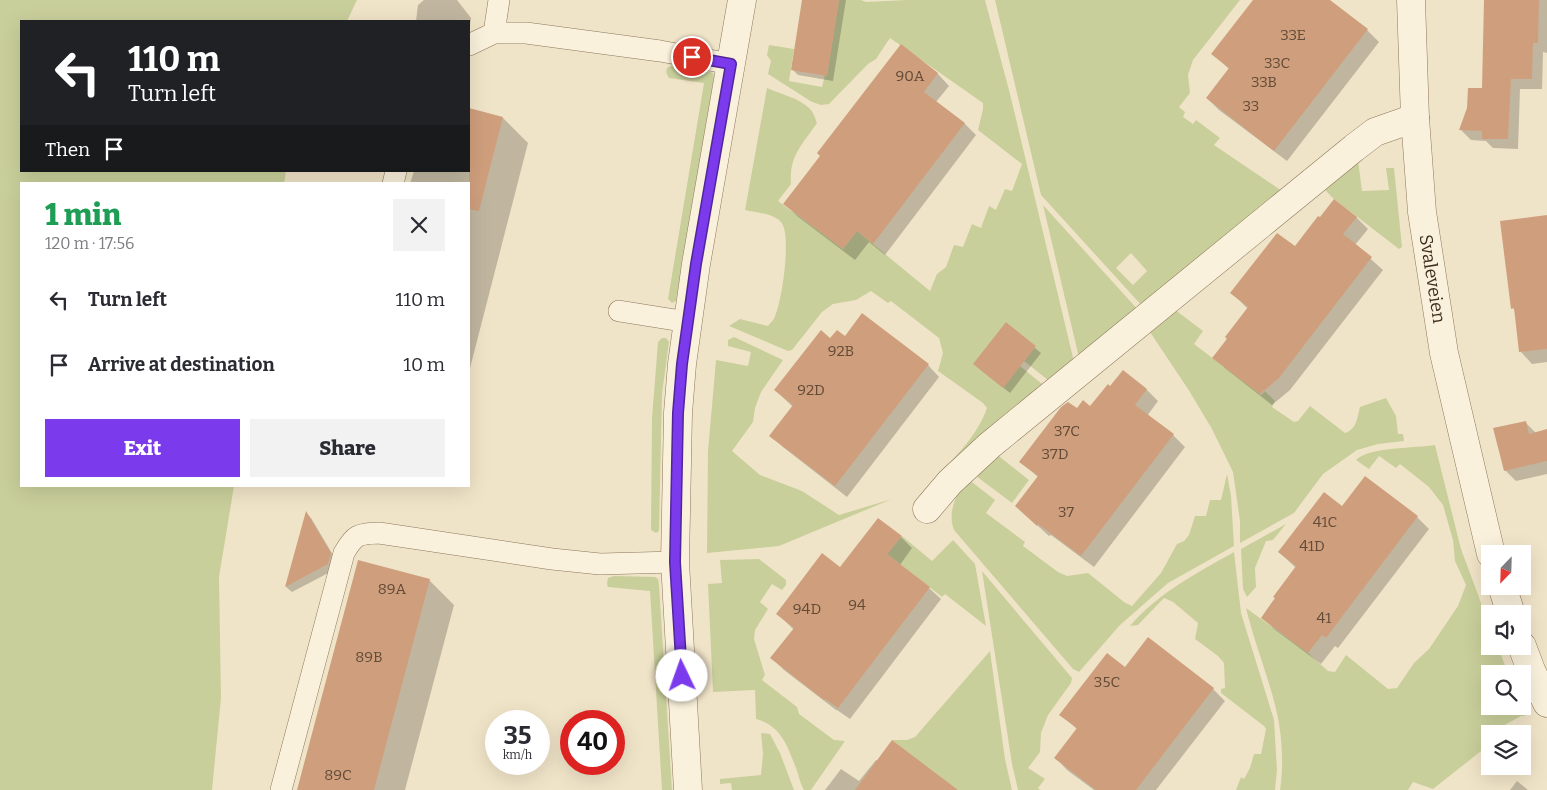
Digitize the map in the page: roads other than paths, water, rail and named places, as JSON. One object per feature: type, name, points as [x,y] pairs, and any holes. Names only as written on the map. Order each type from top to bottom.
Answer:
[{"type":"street","points":[[688,790],[675,562],[678,413],[682,364],[696,264],[742,0]]},
{"type":"street","name":"Svaleveien","points":[[1411,0],[1414,118],[1422,212],[1444,353],[1489,545]]},
{"type":"street","points":[[927,509],[950,482],[990,445],[1354,148],[1375,132],[1414,118]]},
{"type":"street","points":[[1525,655],[1547,703]]},
{"type":"lane","points":[[494,33],[499,0]]},
{"type":"lane","points":[[470,45],[494,33],[526,32],[660,51],[731,64]]},
{"type":"lane","points":[[619,312],[688,322]]},
{"type":"lane","points":[[281,790],[344,553],[353,539],[364,534],[379,533],[552,560],[600,564],[675,562]]}]
